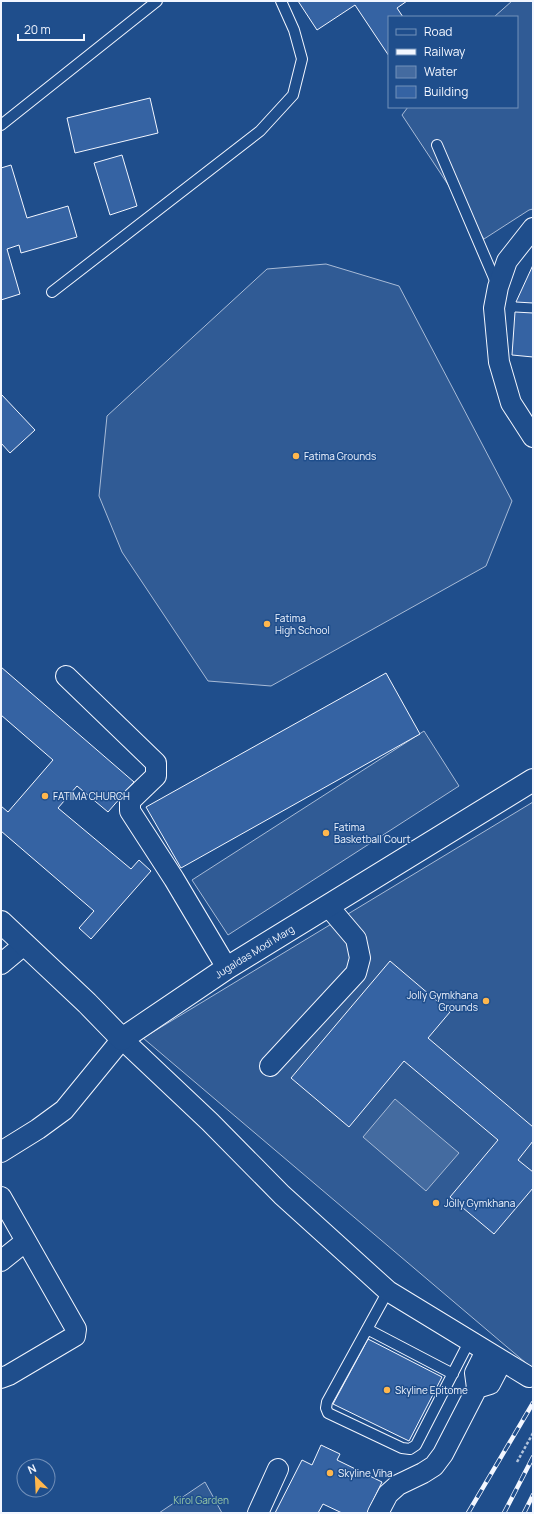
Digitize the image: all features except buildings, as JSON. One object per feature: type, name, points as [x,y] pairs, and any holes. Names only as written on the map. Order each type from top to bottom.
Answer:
[{"type":"street","points":[[532,228],[507,261],[498,287],[494,308],[499,362],[511,403],[533,437]]},
{"type":"street","points":[[66,676],[156,763],[156,776],[130,801],[130,811],[227,968]]},
{"type":"street","name":"Jugaldas Modi Marg","points":[[122,1039],[227,968],[533,780]]},
{"type":"street","points":[[270,1066],[356,973],[360,958],[356,939],[328,906]]},
{"type":"street","points":[[1,922],[14,944],[87,1003],[122,1039],[210,1122],[282,1195],[388,1291],[529,1377]]},
{"type":"street","points":[[1,964],[14,944]]},
{"type":"street","points":[[1,1152],[38,1129],[64,1110],[122,1039]]},
{"type":"street","points":[[1,1378],[9,1376],[75,1336],[76,1333],[76,1329],[26,1241],[2,1203]]},
{"type":"street","points":[[1,1261],[26,1241]]},
{"type":"street","points":[[378,1513],[388,1494],[398,1485],[423,1474],[434,1466],[443,1454],[478,1388],[475,1373],[478,1345]]},
{"type":"street","points":[[478,1388],[490,1384],[502,1361]]},
{"type":"street","points":[[258,1513],[278,1469]]},
{"type":"lane","points":[[1,125],[157,1]]},
{"type":"lane","points":[[52,292],[260,131],[292,95],[302,59],[294,30],[281,1]]},
{"type":"lane","points":[[437,145],[498,287]]},
{"type":"lane","points":[[388,1291],[327,1402],[326,1408],[328,1413],[402,1448],[410,1449],[416,1445],[453,1374],[478,1345]]},
{"type":"lane","points":[[367,1329],[453,1374]]},
{"type":"path","points":[[517,1462],[533,1433]]},
{"type":"shaded area","points":[[512,1],[533,1],[533,209],[529,210],[484,239],[402,115],[407,108],[518,108],[518,16],[495,16]]},
{"type":"shaded area","name":"Fatima Grounds","points":[[326,264],[399,286],[512,501],[486,566],[271,686],[208,681],[122,552],[99,496],[107,416],[267,269]]},
{"type":"shaded area","name":"Fatima Basketball Court","points":[[424,731],[459,786],[228,935],[192,880]]},
{"type":"shaded area","name":"Jolly Gymkhana","points":[[533,802],[533,1369],[143,1038]]},
{"type":"shaded area","name":"Kirol Garden","points":[[205,1482],[222,1513],[159,1513]]},
{"type":"water","points":[[395,1099],[459,1153],[426,1191],[363,1137]]},
{"type":"railway","points":[[468,1513],[533,1403]]},
{"type":"railway","points":[[504,1513],[533,1457]]},
{"type":"railway","points":[[524,1513],[533,1495]]},
{"type":"place","name":"Fatima Grounds","points":[[296,456]]},
{"type":"place","name":"Fatima High School","points":[[267,624]]},
{"type":"place","name":"FATIMA CHURCH","points":[[45,796]]},
{"type":"place","name":"Fatima Basketball Court","points":[[326,833]]},
{"type":"place","name":"Jolly Gymkhana Grounds","points":[[486,1001]]},
{"type":"place","name":"Jolly Gymkhana","points":[[436,1203]]},
{"type":"place","name":"Skyline Epitome","points":[[387,1390]]},
{"type":"place","name":"Skyline Viha","points":[[330,1473]]}]
